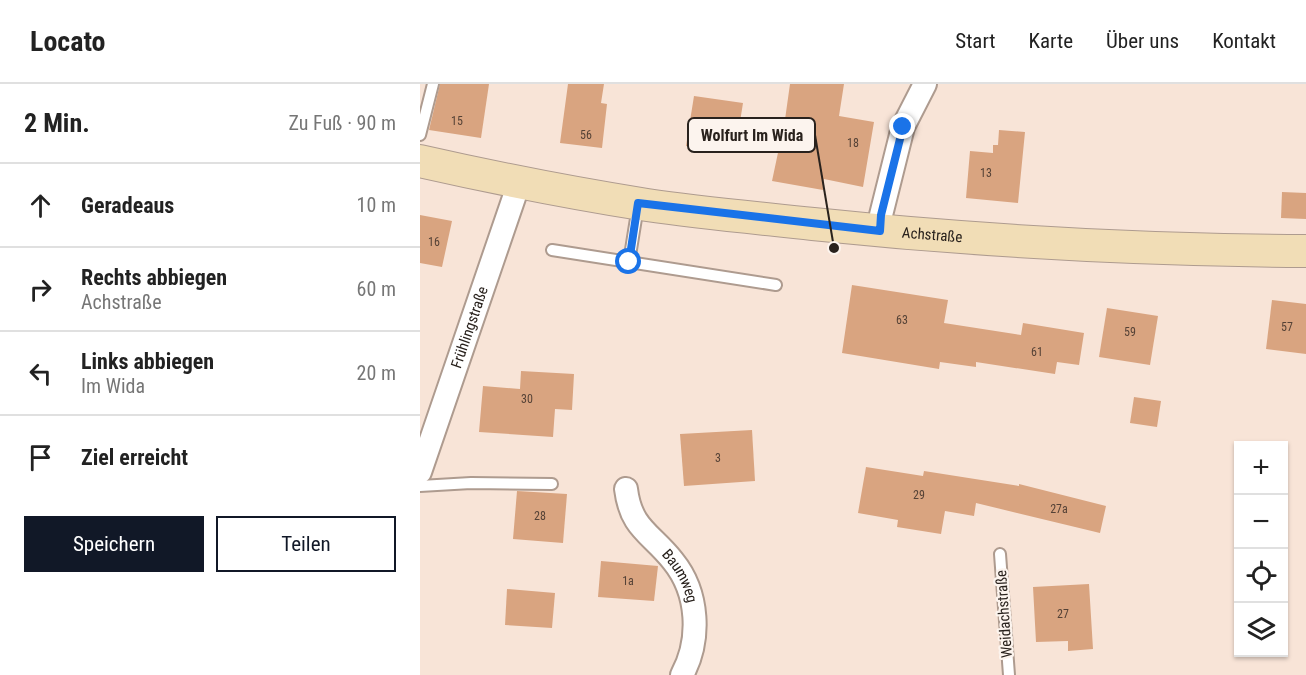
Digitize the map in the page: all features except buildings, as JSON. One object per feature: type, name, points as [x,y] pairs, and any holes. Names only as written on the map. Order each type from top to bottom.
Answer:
[{"type":"main road","name":"Achstraße","points":[[420,161],[519,183],[638,203],[880,231],[1046,243],[1306,251]]},
{"type":"street","points":[[880,231],[881,215],[903,127],[925,84]]},
{"type":"street","name":"Frühlingstraße","points":[[420,472],[519,183]]},
{"type":"street","name":"Baumweg","points":[[626,489],[628,507],[637,524],[674,561],[688,584],[694,604],[695,629],[692,651],[682,675]]},
{"type":"lane","points":[[420,135],[433,84]]},
{"type":"lane","points":[[629,262],[638,203]]},
{"type":"lane","points":[[552,250],[776,285]]},
{"type":"lane","points":[[420,486],[471,483],[552,484]]},
{"type":"lane","name":"Weidachstraße","points":[[999,554],[1009,675]]},
{"type":"place","name":"Wolfurt Im Wida","points":[[834,248]]},
{"type":"route","points":[[629,262],[638,203],[880,231],[881,215],[903,127]]}]
